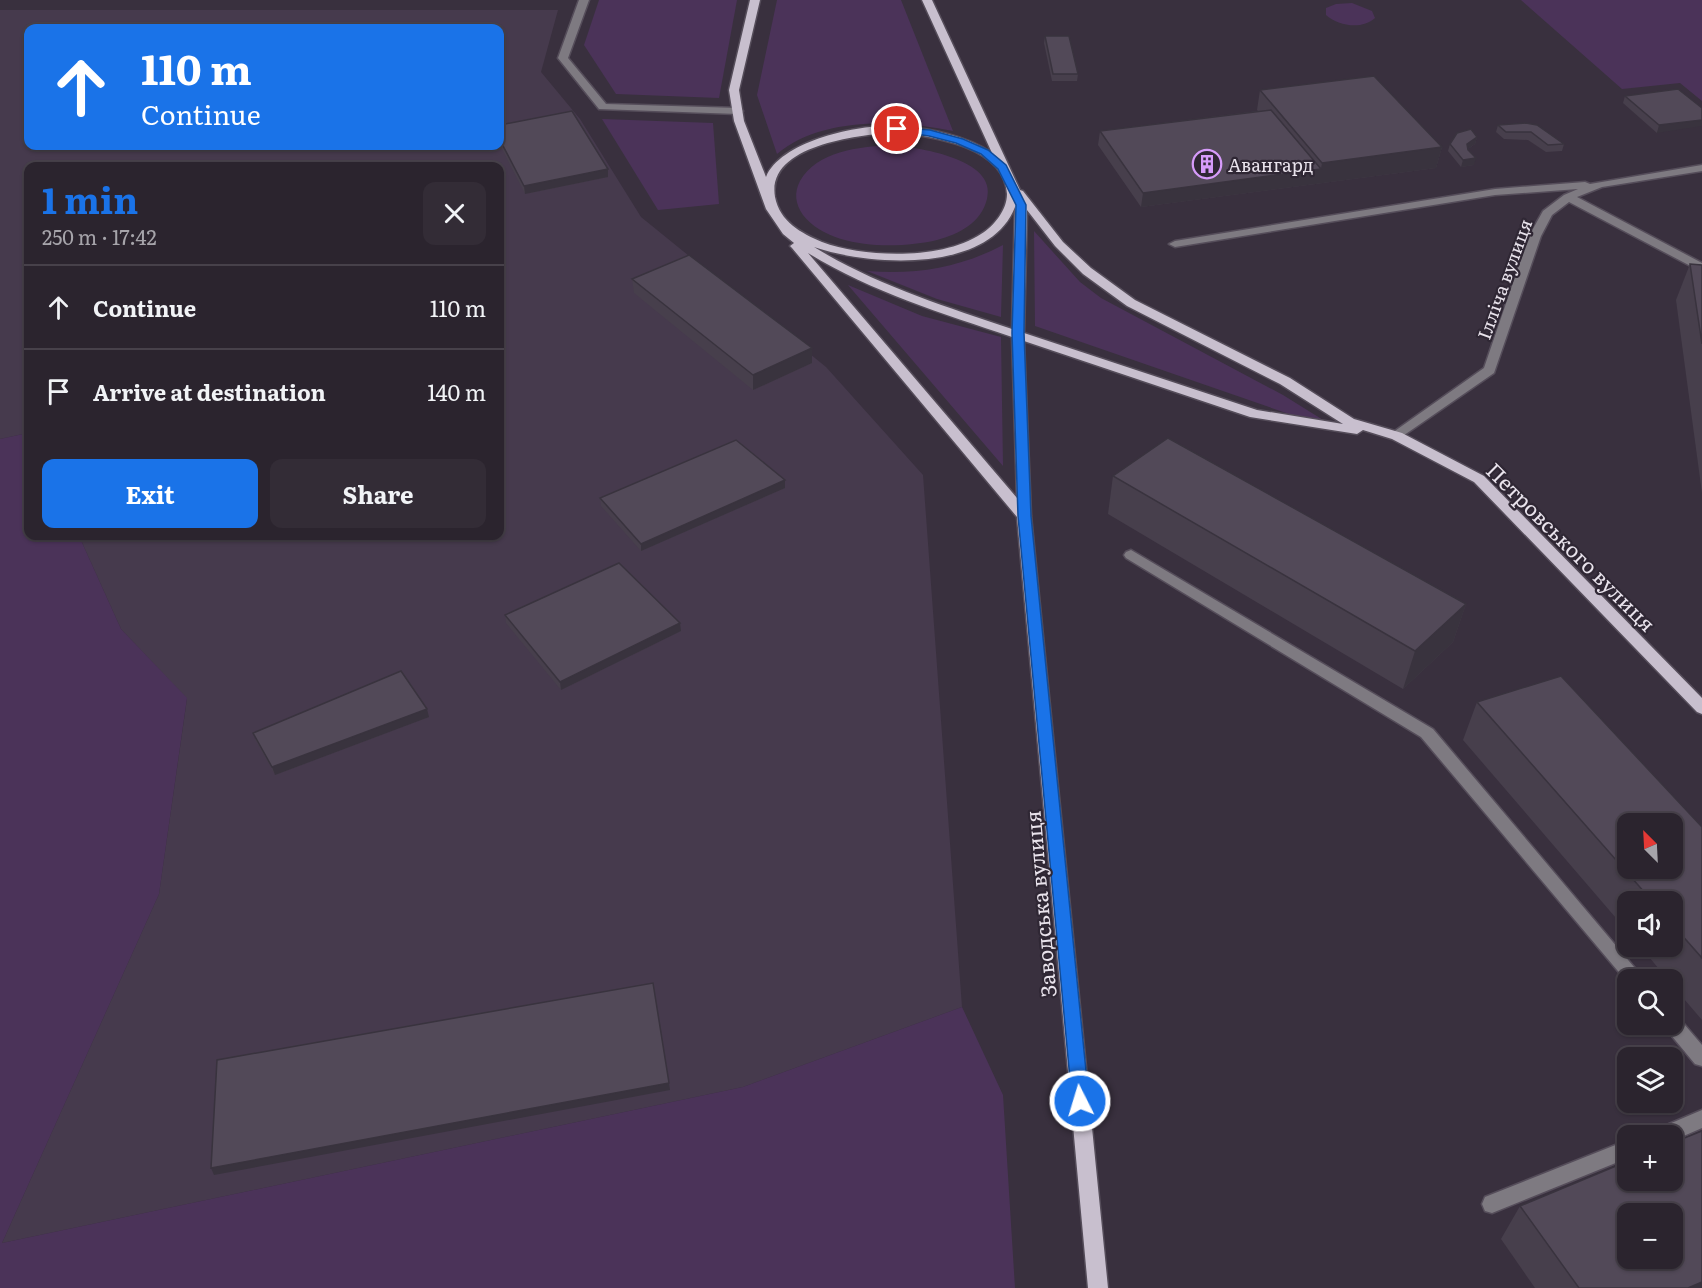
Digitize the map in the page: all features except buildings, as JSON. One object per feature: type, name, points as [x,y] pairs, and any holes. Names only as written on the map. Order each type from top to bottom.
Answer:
[{"type":"main road","points":[[755,0],[734,90],[738,111],[773,211],[784,232],[1024,516]]},
{"type":"main road","points":[[773,211],[791,231],[830,249],[858,256],[899,258],[939,254],[973,242],[999,226],[1012,205],[1012,183],[927,0]]},
{"type":"main road","points":[[897,129],[930,133],[960,141],[984,152],[1002,167],[1059,244],[1087,271],[1131,303],[1285,381],[1349,422],[1396,436],[1255,414],[902,296],[834,264],[787,232],[773,211],[768,194],[772,177],[784,161],[805,147],[832,137],[864,131],[897,129]]},
{"type":"main road","name":"Заводська вулиця","points":[[1012,183],[1021,205],[1018,333],[1024,516],[1098,1288]]},
{"type":"main road","name":"Петровського вулиця","points":[[1396,436],[1479,479],[1702,708]]},
{"type":"street","points":[[584,0],[562,58],[603,107],[738,111]]},
{"type":"street","name":"Ілліча вулиця","points":[[1396,436],[1490,370],[1535,236],[1547,213],[1568,197],[1600,184],[1702,168]]},
{"type":"street","points":[[1175,244],[1495,192],[1600,184]]},
{"type":"street","points":[[1568,197],[1702,268]]},
{"type":"street","points":[[1131,555],[1427,733],[1627,969]]},
{"type":"street","points":[[1682,1035],[1702,1058]]},
{"type":"street","points":[[1683,1127],[1702,1119]]},
{"type":"street","points":[[1492,1204],[1617,1153]]},
{"type":"shaded area","points":[[599,0],[737,0],[719,98],[616,94],[584,45]]},
{"type":"shaded area","points":[[777,0],[901,0],[953,131],[886,123],[838,127],[795,142],[777,154],[757,95]]},
{"type":"shaded area","points":[[1521,0],[1702,0],[1702,101],[1680,83],[1622,89]]},
{"type":"shaded area","points":[[1352,3],[1372,11],[1375,18],[1364,24],[1350,25],[1337,22],[1326,15],[1326,8],[1336,4]]},
{"type":"shaded area","points":[[0,10],[558,10],[541,72],[580,119],[641,217],[826,367],[923,475],[962,1007],[743,1087],[2,1243],[159,894],[187,699],[121,629],[81,540],[504,540],[504,162],[24,162],[24,434],[0,439]]},
{"type":"shaded area","points":[[602,119],[713,123],[719,204],[658,210]]},
{"type":"shaded area","points":[[890,145],[935,152],[968,164],[980,174],[987,185],[987,199],[980,215],[961,231],[945,238],[904,245],[885,245],[847,241],[830,235],[803,215],[796,198],[800,181],[807,171],[817,163],[840,152]]},
{"type":"shaded area","points":[[1034,231],[1080,282],[1101,298],[1283,395],[1344,433],[1035,326]]},
{"type":"shaded area","points":[[1003,245],[1001,317],[937,299],[867,271],[903,272],[937,268],[970,259]]},
{"type":"shaded area","points":[[848,285],[922,316],[1001,337],[1003,466]]},
{"type":"shaded area","points":[[24,434],[24,540],[81,540],[121,629],[187,698],[159,894],[2,1243],[743,1087],[962,1007],[1003,1095],[1015,1288],[0,1288],[0,439]]},
{"type":"place","name":"Авангард","points":[[1207,164]]},
{"type":"route","points":[[897,129],[930,133],[960,141],[984,152],[1002,167],[1021,205],[1018,333],[1024,516],[1080,1101]]}]
